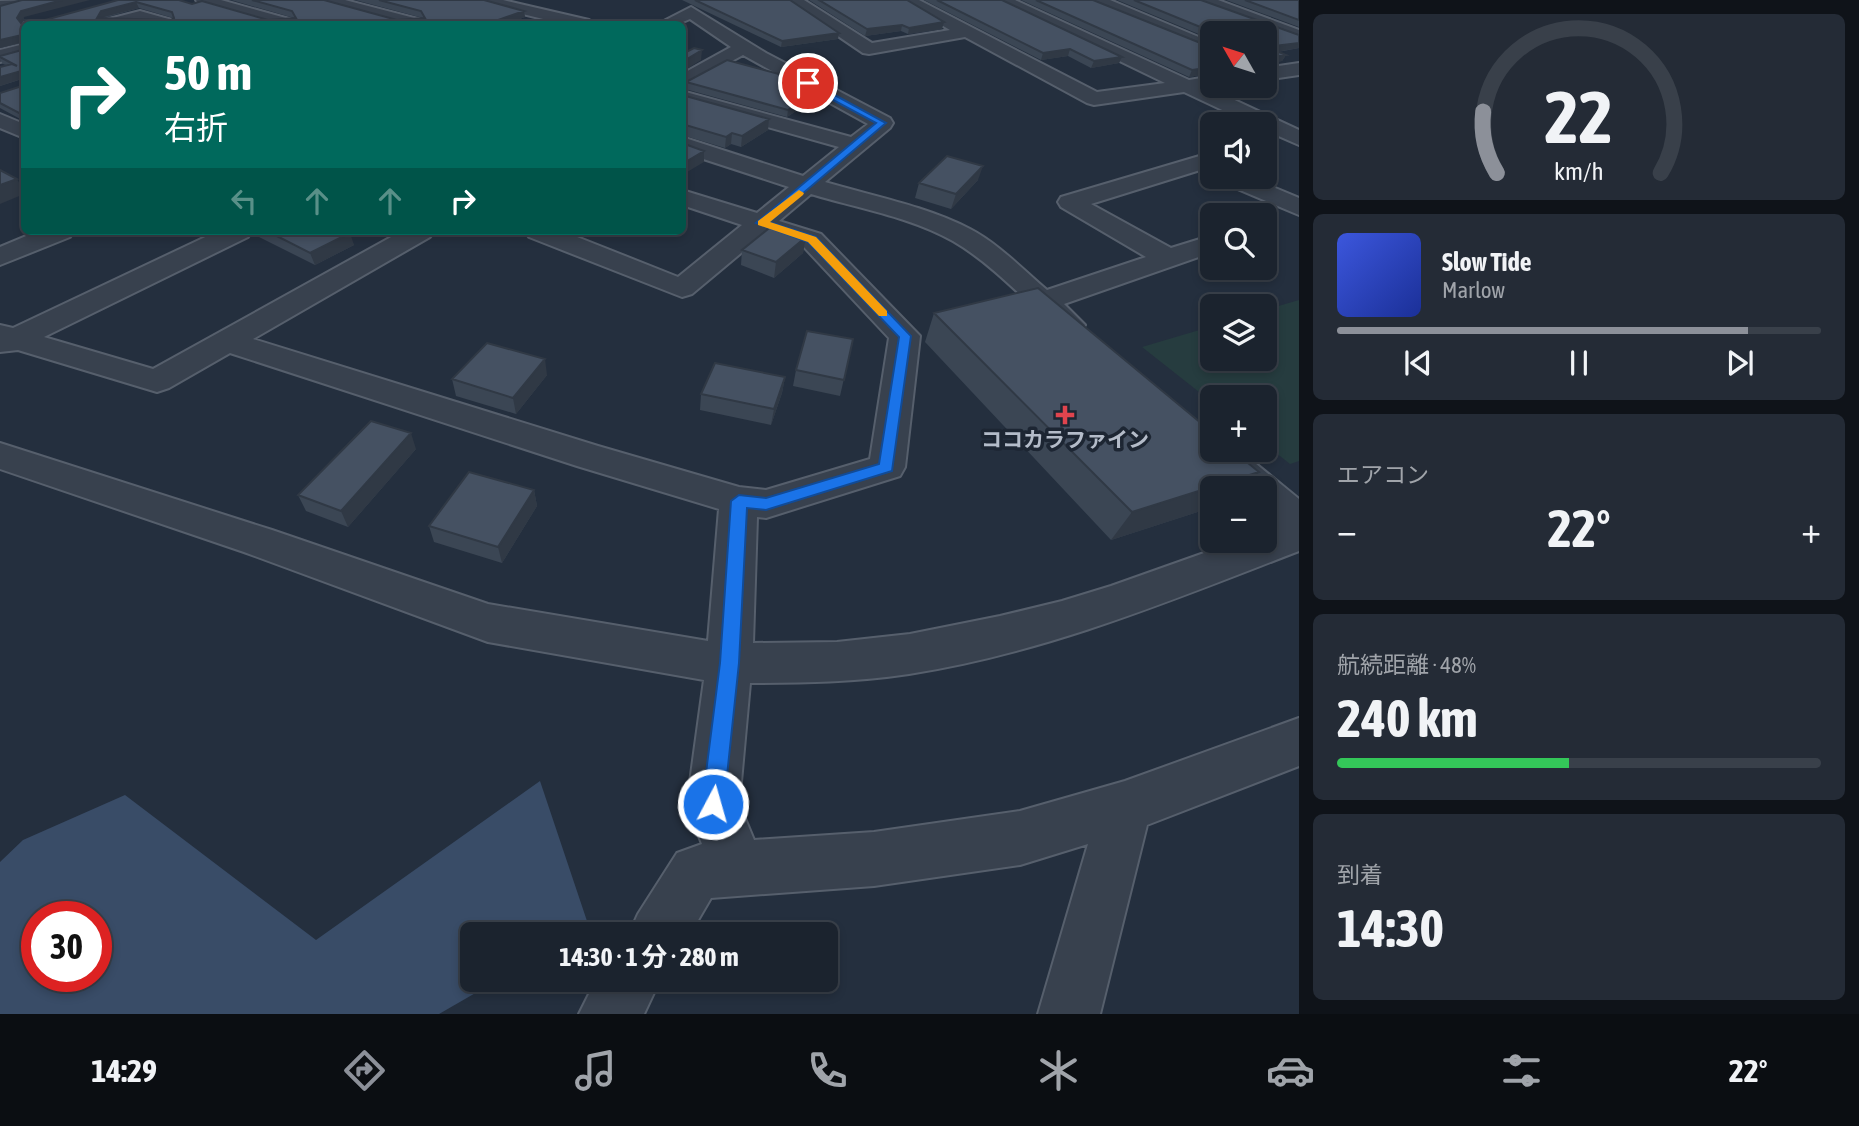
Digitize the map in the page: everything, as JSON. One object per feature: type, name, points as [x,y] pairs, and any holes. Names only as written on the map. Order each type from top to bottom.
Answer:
[{"type":"street","points":[[0,6],[22,0]]},
{"type":"street","points":[[208,0],[277,21]]},
{"type":"street","points":[[329,0],[405,21]]},
{"type":"street","points":[[483,0],[570,21]]},
{"type":"street","points":[[548,235],[682,288],[882,123],[744,47],[670,0]]},
{"type":"street","points":[[793,0],[869,49],[966,32]]},
{"type":"street","points":[[906,0],[1094,99],[1200,84]]},
{"type":"street","points":[[1002,0],[1299,140]]},
{"type":"street","points":[[1096,0],[1200,44]]},
{"type":"street","points":[[1203,0],[1299,36]]},
{"type":"street","points":[[672,21],[691,12]]},
{"type":"street","points":[[122,21],[140,16],[156,21]]},
{"type":"street","points":[[686,80],[744,47]]},
{"type":"street","points":[[0,56],[21,50]]},
{"type":"street","points":[[1278,72],[1299,69]]},
{"type":"street","points":[[686,98],[855,145]]},
{"type":"street","points":[[0,120],[21,130]]},
{"type":"street","points":[[1277,145],[1299,140]]},
{"type":"street","points":[[686,145],[918,218],[960,234],[978,244],[1093,344]]},
{"type":"street","points":[[1168,258],[1070,202],[1200,166]]},
{"type":"street","points":[[1257,189],[1299,207]]},
{"type":"street","points":[[229,342],[739,501],[766,504],[887,467],[905,336],[812,240],[686,198]]},
{"type":"street","points":[[2,254],[51,235]]},
{"type":"street","points":[[5,340],[226,235]]},
{"type":"street","points":[[5,340],[157,381],[414,235]]},
{"type":"street","points":[[1044,301],[1200,247]]},
{"type":"street","points":[[0,456],[258,541],[488,623],[675,657],[729,663],[837,662],[910,654],[1000,635],[1101,608],[1299,535]]},
{"type":"street","points":[[1230,462],[1247,476]]},
{"type":"street","points":[[738,869],[713,804],[729,663],[739,501]]},
{"type":"street","points":[[1277,502],[1299,521]]},
{"type":"street","points":[[665,922],[696,872],[874,859],[1020,838],[1125,807],[1299,742]]},
{"type":"street","points":[[1069,1014],[1125,807]]},
{"type":"street","points":[[610,1014],[624,992]]},
{"type":"green space","points":[[1299,300],[1299,461],[1290,464],[1277,454],[1277,385],[1200,385],[1200,393],[1142,347],[1200,330],[1200,371],[1277,371],[1277,306]]},
{"type":"water","points":[[540,781],[587,922],[460,922],[460,992],[477,992],[439,1014],[0,1014],[0,862],[23,840],[125,795],[316,940]]},
{"type":"building","points":[[22,0],[62,0],[21,11],[17,18],[21,23],[21,35],[0,40],[0,6]]},
{"type":"building","points":[[118,0],[179,0],[192,4],[202,1],[268,20],[296,18],[292,11],[252,0],[324,0],[397,20],[425,18],[421,11],[379,0],[484,0],[524,11],[496,21],[22,21],[45,20]],"holes":[[[136,2],[172,12],[174,18],[171,20],[97,18],[101,11]]]},
{"type":"building","points":[[695,0],[790,0],[839,33],[782,41]]},
{"type":"building","points":[[819,0],[907,0],[944,22],[909,28],[902,25],[867,29]]},
{"type":"building","points":[[937,0],[1002,0],[1122,57],[1094,61],[1070,49],[1043,53]]},
{"type":"building","points":[[1036,0],[1093,0],[1200,43],[1200,69],[1192,70]]},
{"type":"building","points":[[1134,0],[1201,0],[1260,21],[1200,21],[1200,27]]},
{"type":"building","points":[[1245,0],[1299,0],[1299,20]]},
{"type":"building","points":[[1278,28],[1299,35],[1299,43],[1278,46]]},
{"type":"building","points":[[694,48],[702,50],[686,60],[686,52]]},
{"type":"building","points":[[21,50],[21,71],[0,77],[0,67],[12,64],[17,66],[0,56]]},
{"type":"building","points":[[727,60],[790,77],[817,91],[788,110],[686,82]]},
{"type":"building","points":[[21,86],[21,113],[0,103],[0,93]]},
{"type":"building","points":[[686,96],[769,119],[742,136],[732,133],[726,137],[686,125]]},
{"type":"building","points":[[686,144],[704,151],[686,162]]},
{"type":"building","points":[[947,156],[983,166],[956,194],[919,183]]},
{"type":"building","points":[[0,170],[17,179],[0,185]]},
{"type":"building","points":[[773,225],[806,237],[776,262],[742,250]]},
{"type":"building","points":[[275,235],[346,235],[310,253]]},
{"type":"building","name":"ココカラファイン","points":[[1038,288],[1200,422],[1200,462],[1247,462],[1259,472],[1246,476],[1200,476],[1200,491],[1132,512],[934,313]]},
{"type":"building","points":[[807,331],[853,339],[844,380],[796,370]]},
{"type":"building","points":[[487,343],[545,359],[513,398],[452,379]]},
{"type":"building","points":[[715,363],[785,377],[774,409],[701,394]]},
{"type":"building","points":[[371,421],[411,433],[341,511],[298,495]]},
{"type":"building","points":[[469,472],[534,490],[498,547],[429,526]]},
{"type":"slow traffic","points":[[799,193],[762,223],[812,240],[883,313]]},
{"type":"place","name":"ココカラファイン","points":[[1065,415]]},
{"type":"route","points":[[713,804],[729,663],[739,501],[766,504],[887,467],[905,336],[812,240],[762,223],[882,123],[808,83]]}]
